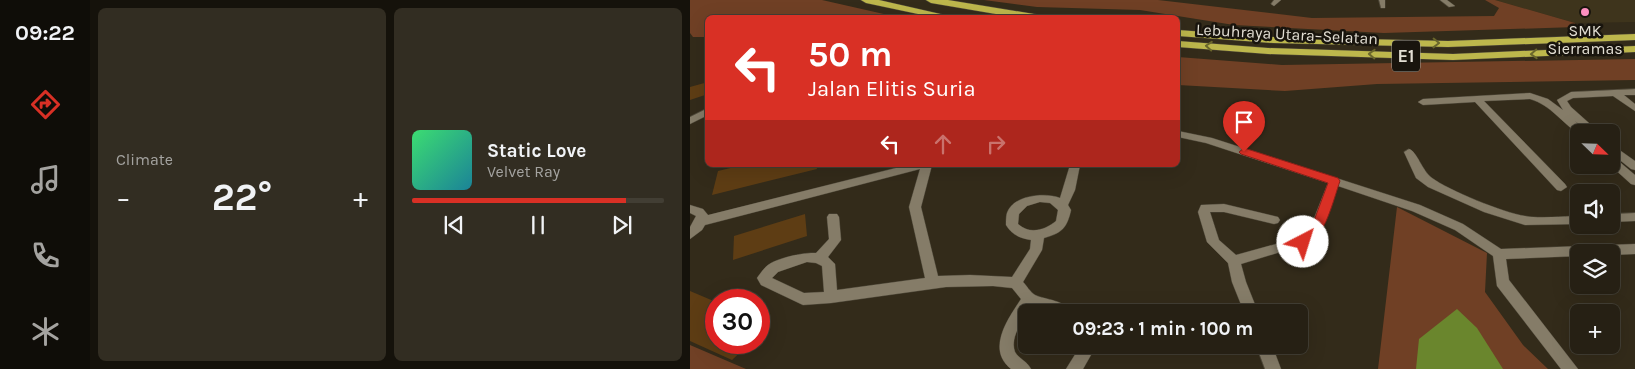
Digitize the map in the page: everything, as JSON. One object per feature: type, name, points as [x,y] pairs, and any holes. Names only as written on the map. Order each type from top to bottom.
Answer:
[{"type":"highway","points":[[866,0],[938,15]]},
{"type":"highway","points":[[931,0],[1022,15]]},
{"type":"highway","name":"Lebuhraya Utara–Selatan","points":[[1180,33],[1273,40],[1448,44],[1635,37]]},
{"type":"highway","name":"Lebuhraya Utara–Selatan","points":[[1180,44],[1268,51],[1453,58],[1635,49]]},
{"type":"street","points":[[1443,0],[1451,6]]},
{"type":"street","points":[[1585,124],[1567,109],[1562,100],[1571,95],[1635,92]]},
{"type":"street","points":[[1615,93],[1635,108]]},
{"type":"street","points":[[1423,102],[1530,96],[1548,102],[1572,124]]},
{"type":"street","points":[[1477,100],[1561,187]]},
{"type":"street","points":[[690,121],[705,113]]},
{"type":"street","points":[[1180,134],[1208,140],[1416,208],[1459,227],[1499,254],[1635,248]]},
{"type":"street","points":[[1409,152],[1420,175],[1432,184],[1488,209],[1525,221],[1570,220]]},
{"type":"street","points":[[1620,155],[1635,168]]},
{"type":"street","points":[[690,234],[702,221],[914,167]]},
{"type":"street","points":[[926,167],[915,207],[933,282]]},
{"type":"street","points":[[1062,205],[1069,190],[1075,167]]},
{"type":"street","points":[[1620,168],[1635,181]]},
{"type":"street","points":[[1234,261],[1309,239],[1317,227],[1334,181]]},
{"type":"street","points":[[1049,198],[1062,205],[1065,210],[1065,216],[1062,223],[1047,233],[1038,235],[1030,235],[1016,230],[1012,219],[1017,208],[1031,200],[1049,198]]},
{"type":"street","points":[[1248,304],[1239,282],[1234,261],[1213,242],[1204,212],[1205,208],[1224,208],[1274,220]]},
{"type":"street","points":[[690,209],[699,212],[702,216],[702,221]]},
{"type":"street","points":[[1620,217],[1635,216]]},
{"type":"street","points":[[819,258],[835,240],[834,217]]},
{"type":"street","points":[[1016,283],[1036,250],[1038,235]]},
{"type":"street","points":[[1499,254],[1502,282],[1570,369]]},
{"type":"street","points":[[831,297],[828,264],[819,258],[807,257],[780,265],[767,273],[764,278],[766,281],[803,299],[831,297],[933,282],[989,279],[1016,283],[1029,299],[1047,304]]},
{"type":"street","points":[[1023,369],[1011,360],[1006,346],[1006,338],[1029,299]]},
{"type":"street","points":[[1074,369],[1083,354]]},
{"type":"street","points":[[1267,354],[1273,369]]},
{"type":"shaded area","points":[[690,0],[822,0],[888,15],[705,15],[705,37],[693,37],[690,33]]},
{"type":"shaded area","points":[[984,0],[1158,0],[1312,18],[1494,16],[1499,8],[1485,0],[1495,0],[1575,23],[1576,27],[1384,33],[1234,25],[1140,10],[1037,7]]},
{"type":"shaded area","name":"SMK Sierramas","points":[[1495,0],[1635,0],[1635,22],[1575,23]]},
{"type":"shaded area","points":[[1180,57],[1282,65],[1635,59],[1635,80],[1377,84],[1285,91],[1180,85]]},
{"type":"shaded area","points":[[1397,207],[1487,253],[1485,292],[1523,345],[1548,369],[1378,369]]},
{"type":"shaded area","points":[[1457,309],[1477,328],[1503,369],[1416,369],[1419,339]]},
{"type":"shaded area","points":[[690,345],[705,351],[705,354],[711,354],[746,369],[690,369]]},
{"type":"building","points":[[705,83],[705,95],[690,100],[690,87]]},
{"type":"building","points":[[735,167],[816,167],[817,169],[712,195],[718,171]]},
{"type":"building","points":[[805,214],[807,236],[733,260],[734,236]]},
{"type":"building","points":[[690,291],[705,297],[705,348],[690,341]]},
{"type":"building","points":[[719,354],[738,354],[732,360]]},
{"type":"place","name":"SMK Sierramas","points":[[1585,12]]},
{"type":"route","points":[[1244,152],[1334,181],[1314,234],[1303,242]]}]
